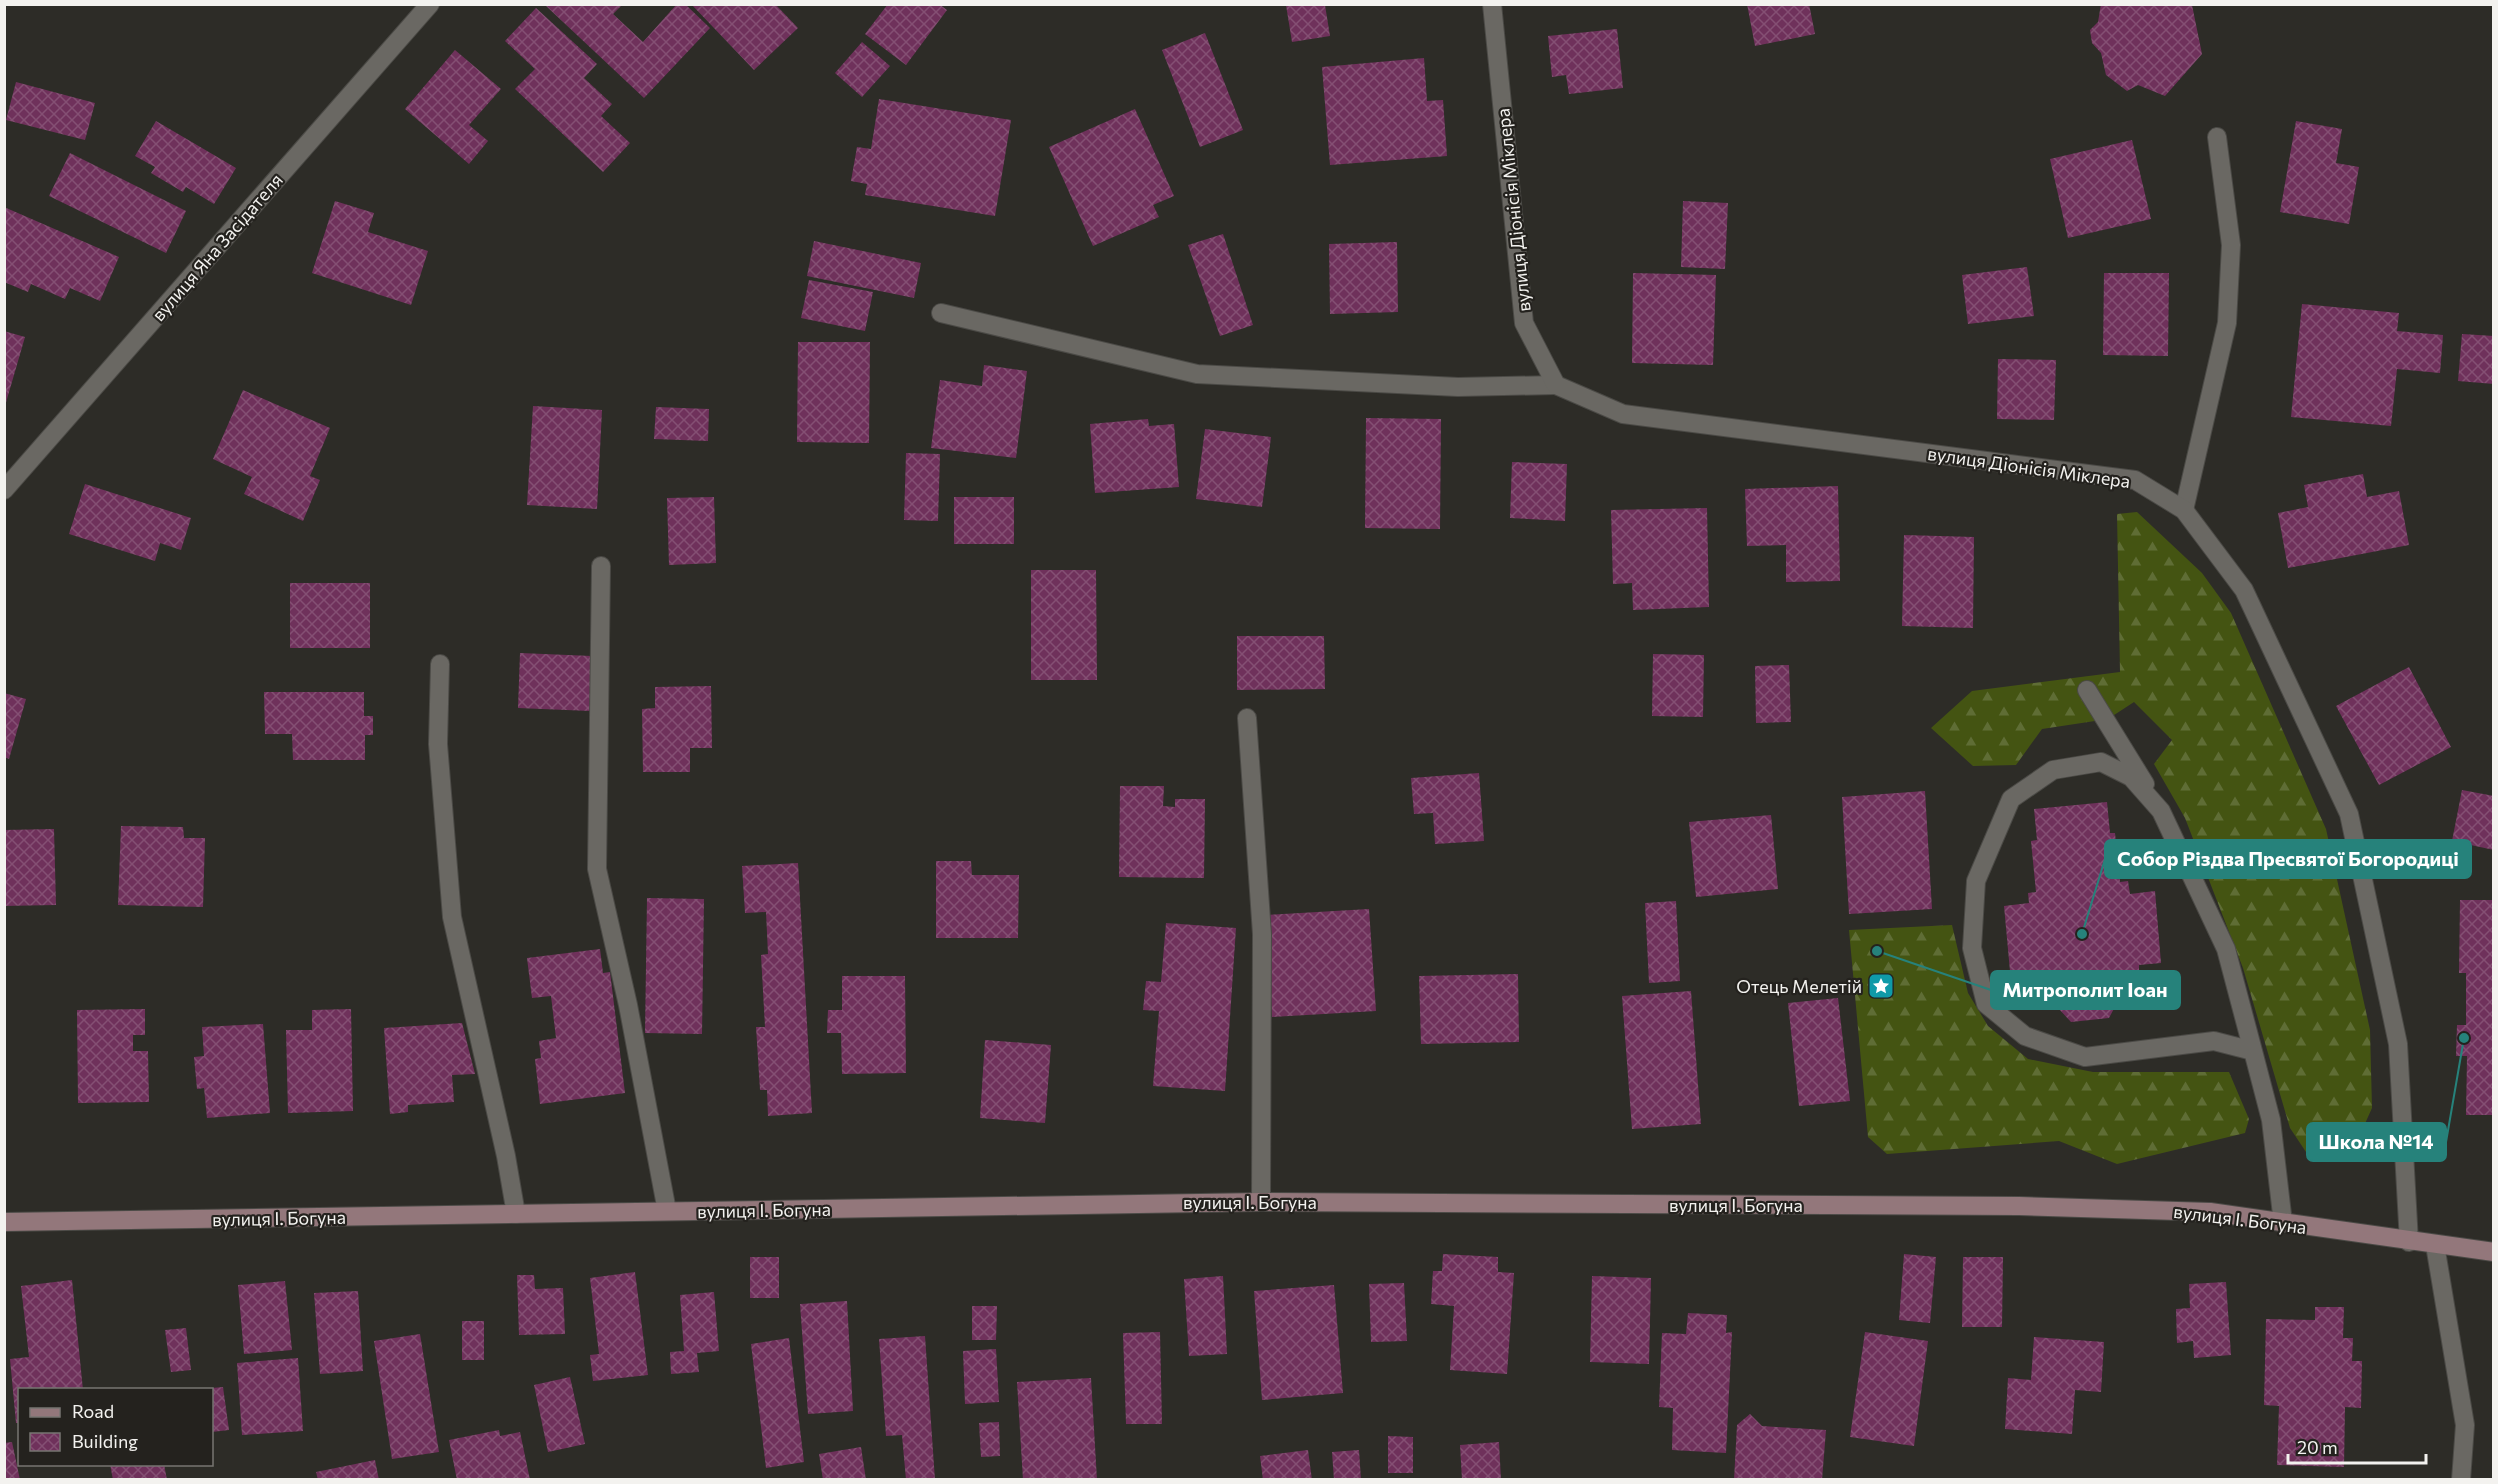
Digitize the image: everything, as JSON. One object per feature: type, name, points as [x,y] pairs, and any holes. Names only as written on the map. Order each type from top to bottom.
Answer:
[{"type":"street","name":"вулиця Яна Засідателя","points":[[4,490],[430,4]]},
{"type":"street","name":"вулиця Діонісія Міклера","points":[[1492,4],[1524,322],[1556,385],[1623,414],[2135,480],[2184,510],[2244,590],[2349,814],[2398,1044],[2409,1242]]},
{"type":"street","points":[[2184,510],[2227,323],[2231,245],[2217,137]]},
{"type":"street","points":[[941,313],[1197,374],[1458,387],[1556,385]]},
{"type":"street","points":[[601,566],[597,869],[628,1005],[667,1211]]},
{"type":"street","points":[[440,664],[438,744],[452,917],[506,1156],[516,1214]]},
{"type":"street","points":[[2086,690],[2161,811],[2226,949],[2271,1120],[2283,1223]]},
{"type":"street","points":[[1247,718],[1262,933],[1261,1202]]},
{"type":"street","points":[[2161,811],[2131,777],[2101,762],[2053,770],[2012,799],[1976,882],[1972,948],[1986,1004],[2025,1036],[2085,1057],[2214,1041],[2253,1051]]},
{"type":"street","name":"вулиця І. Богуна","points":[[4,1222],[1261,1202],[2019,1206],[2210,1212],[2409,1242],[2493,1252]]},
{"type":"street","points":[[2436,1245],[2465,1425],[2461,1479]]},
{"type":"green space","points":[[2137,512],[2202,573],[2231,613],[2326,829],[2370,1030],[2372,1108],[2354,1148],[2308,1155],[2290,1128],[2243,968],[2185,818],[2154,764],[2172,740],[2134,702],[2108,719],[2042,729],[2016,765],[1973,766],[1931,728],[1972,691],[2120,672],[2117,514]]},
{"type":"green space","points":[[1952,925],[1968,993],[1988,1026],[2028,1059],[2093,1072],[2229,1072],[2249,1119],[2245,1133],[2117,1164],[2059,1141],[1887,1154],[1868,1137],[1849,930]]},
{"type":"building","points":[[677,4],[685,4],[710,28],[644,98],[545,5],[622,5],[613,14],[643,42]]},
{"type":"building","points":[[888,4],[939,4],[947,10],[906,65],[865,34]]},
{"type":"building","points":[[1747,4],[1809,4],[1815,34],[1755,46]]},
{"type":"building","points":[[2101,4],[2192,5],[2202,54],[2165,96],[2138,85],[2127,91],[2106,75],[2101,53],[2092,43],[2090,30],[2098,22]]},
{"type":"building","points":[[692,5],[776,5],[798,28],[754,70]]},
{"type":"building","points":[[1286,5],[1325,5],[1330,36],[1292,42]]},
{"type":"building","points":[[536,8],[597,64],[584,78],[612,104],[601,116],[630,143],[603,172],[515,89],[535,69],[505,41]]},
{"type":"building","points":[[1617,29],[1623,88],[1569,94],[1566,75],[1552,77],[1548,36]]},
{"type":"building","points":[[1205,33],[1243,130],[1200,147],[1162,50]]},
{"type":"building","points":[[862,42],[890,66],[862,97],[835,73]]},
{"type":"building","points":[[455,50],[501,89],[469,125],[488,141],[469,164],[405,109]]},
{"type":"building","points":[[1424,58],[1427,101],[1443,100],[1447,156],[1330,165],[1322,67]]},
{"type":"building","points":[[16,82],[95,103],[85,140],[6,120]]},
{"type":"building","points":[[879,99],[1011,120],[995,216],[865,195],[867,184],[851,181],[857,147],[871,149]]},
{"type":"building","points":[[1135,109],[1174,196],[1153,205],[1159,217],[1093,246],[1049,147]]},
{"type":"building","points":[[156,121],[236,168],[214,204],[186,187],[183,192],[151,173],[155,167],[135,156]]},
{"type":"building","points":[[2296,121],[2342,129],[2336,163],[2359,167],[2349,224],[2280,212]]},
{"type":"building","points":[[2132,140],[2151,219],[2068,238],[2050,159]]},
{"type":"building","points":[[70,153],[186,211],[166,253],[49,196]]},
{"type":"building","points":[[335,201],[374,213],[368,232],[428,251],[411,305],[312,273]]},
{"type":"building","points":[[1683,201],[1728,203],[1725,269],[1681,267]]},
{"type":"building","points":[[4,207],[119,257],[100,301],[70,288],[65,299],[31,284],[28,292],[4,282]]},
{"type":"building","points":[[1223,234],[1253,325],[1220,336],[1188,245]]},
{"type":"building","points":[[814,241],[921,263],[914,298],[807,276]]},
{"type":"building","points":[[1397,242],[1398,312],[1330,314],[1329,244]]},
{"type":"building","points":[[2027,267],[2034,316],[1968,324],[1962,275]]},
{"type":"building","points":[[1633,273],[1716,275],[1713,365],[1632,363]]},
{"type":"building","points":[[2104,273],[2169,273],[2168,356],[2103,355]]},
{"type":"building","points":[[809,280],[873,292],[865,331],[801,318]]},
{"type":"building","points":[[2302,304],[2399,313],[2397,331],[2443,335],[2440,373],[2397,369],[2391,426],[2291,417]]},
{"type":"building","points":[[4,331],[25,337],[5,406],[4,406]]},
{"type":"building","points":[[2462,334],[2494,336],[2494,384],[2458,381]]},
{"type":"building","points":[[798,342],[870,342],[869,443],[797,442]]},
{"type":"building","points":[[1998,359],[2056,360],[2054,420],[1997,419]]},
{"type":"building","points":[[984,365],[1027,371],[1016,458],[931,448],[940,380],[982,386]]},
{"type":"building","points":[[243,390],[330,428],[310,476],[320,480],[303,521],[244,494],[252,477],[213,459]]},
{"type":"building","points":[[533,406],[602,410],[597,509],[527,505]]},
{"type":"building","points":[[656,407],[709,409],[708,441],[654,439]]},
{"type":"building","points":[[1366,418],[1441,419],[1440,529],[1365,528]]},
{"type":"building","points":[[1148,419],[1149,426],[1174,424],[1179,487],[1095,493],[1090,424]]},
{"type":"building","points":[[1205,429],[1271,437],[1262,507],[1196,499]]},
{"type":"building","points":[[906,453],[940,454],[938,521],[904,520]]},
{"type":"building","points":[[1512,462],[1567,464],[1565,521],[1510,518]]},
{"type":"building","points":[[2363,474],[2367,497],[2399,491],[2409,545],[2288,568],[2278,513],[2308,507],[2304,485]]},
{"type":"building","points":[[85,484],[191,518],[181,550],[160,543],[155,561],[69,534]]},
{"type":"building","points":[[1838,486],[1840,581],[1786,582],[1786,545],[1747,546],[1745,489]]},
{"type":"building","points":[[714,497],[716,563],[669,565],[667,498]]},
{"type":"building","points":[[954,497],[1014,497],[1014,544],[954,544]]},
{"type":"building","points":[[1707,508],[1709,607],[1633,610],[1632,583],[1613,584],[1611,510]]},
{"type":"building","points":[[1904,535],[1974,537],[1973,628],[1902,626]]},
{"type":"building","points":[[1031,570],[1096,570],[1097,680],[1031,680]]},
{"type":"building","points":[[290,583],[370,583],[370,648],[290,648]]},
{"type":"building","points":[[1237,636],[1324,636],[1325,689],[1237,690]]},
{"type":"building","points":[[520,653],[592,656],[590,711],[518,708]]},
{"type":"building","points":[[1653,654],[1704,655],[1703,717],[1652,716]]},
{"type":"building","points":[[1789,665],[1791,722],[1756,723],[1755,666]]},
{"type":"building","points":[[2409,667],[2451,747],[2379,785],[2336,706]]},
{"type":"building","points":[[711,686],[712,748],[690,748],[690,772],[643,772],[642,709],[655,708],[655,687]]},
{"type":"building","points":[[264,692],[364,692],[364,716],[373,716],[373,735],[365,735],[365,760],[293,760],[292,734],[265,734]]},
{"type":"building","points":[[4,693],[26,699],[9,759],[4,757]]},
{"type":"building","points":[[1479,773],[1484,841],[1435,844],[1433,813],[1414,814],[1411,778]]},
{"type":"building","points":[[1120,786],[1164,786],[1163,806],[1175,807],[1175,799],[1205,799],[1204,878],[1119,877]]},
{"type":"building","points":[[2462,790],[2494,796],[2494,850],[2452,841]]},
{"type":"building","points":[[1925,791],[1932,909],[1849,914],[1842,797]]},
{"type":"building","points":[[2107,802],[2110,833],[2115,833],[2120,882],[2128,881],[2130,894],[2155,891],[2161,963],[2139,965],[2139,976],[2133,976],[2135,999],[2118,1001],[2109,1018],[2071,1022],[2058,1008],[2037,1010],[2035,993],[2032,993],[2030,980],[2011,982],[2004,906],[2029,903],[2028,893],[2036,892],[2031,841],[2037,840],[2034,809]]},
{"type":"building","points":[[1771,815],[1778,889],[1696,897],[1689,822]]},
{"type":"building","points":[[121,826],[183,827],[184,838],[205,838],[203,907],[118,905]]},
{"type":"building","points":[[54,829],[56,905],[4,906],[4,830]]},
{"type":"building","points":[[936,861],[971,861],[972,875],[1019,875],[1018,938],[936,938]]},
{"type":"building","points":[[798,863],[812,1113],[768,1116],[767,1090],[760,1090],[756,1027],[765,1027],[761,955],[768,954],[766,912],[745,913],[742,866]]},
{"type":"building","points":[[647,898],[704,899],[702,1034],[645,1033]]},
{"type":"building","points":[[2460,900],[2494,900],[2494,1115],[2466,1115],[2467,1056],[2456,1056],[2457,1025],[2466,1025],[2466,973],[2459,973]]},
{"type":"building","points":[[1676,901],[1680,981],[1649,983],[1645,903]]},
{"type":"building","points":[[1369,909],[1376,1011],[1272,1017],[1266,915]]},
{"type":"building","points":[[1166,923],[1236,928],[1225,1091],[1153,1086],[1159,1011],[1143,1010],[1146,981],[1161,982]]},
{"type":"building","points":[[600,949],[603,973],[610,972],[625,1093],[540,1104],[535,1059],[541,1058],[539,1041],[556,1038],[551,996],[532,998],[527,958]]},
{"type":"building","points":[[1518,974],[1519,1042],[1421,1044],[1419,976]]},
{"type":"building","points":[[842,976],[905,976],[906,1073],[842,1074],[841,1033],[827,1033],[828,1010],[842,1010]]},
{"type":"building","points":[[1691,991],[1701,1124],[1632,1129],[1622,996]]},
{"type":"building","points":[[1838,998],[1850,1101],[1799,1106],[1788,1003]]},
{"type":"building","points":[[145,1009],[145,1035],[133,1035],[133,1051],[148,1051],[149,1102],[78,1103],[77,1010]]},
{"type":"building","points":[[351,1009],[353,1111],[288,1113],[286,1030],[312,1030],[312,1010]]},
{"type":"building","points":[[462,1023],[475,1074],[452,1075],[454,1102],[408,1105],[408,1112],[390,1114],[384,1028]]},
{"type":"building","points":[[263,1024],[270,1113],[207,1118],[204,1088],[197,1089],[194,1057],[204,1056],[202,1027]]},
{"type":"building","points":[[985,1040],[1051,1045],[1045,1123],[980,1118]]},
{"type":"building","points":[[1443,1254],[1498,1257],[1498,1272],[1514,1273],[1507,1374],[1450,1370],[1454,1306],[1431,1304],[1433,1271],[1442,1271]]},
{"type":"building","points":[[1904,1254],[1936,1257],[1930,1323],[1899,1320]]},
{"type":"building","points":[[750,1257],[779,1257],[779,1298],[750,1298]]},
{"type":"building","points":[[1963,1257],[2003,1257],[2002,1327],[1962,1327]]},
{"type":"building","points":[[635,1272],[648,1375],[593,1381],[590,1355],[599,1354],[590,1278]]},
{"type":"building","points":[[517,1275],[534,1275],[535,1289],[563,1288],[565,1334],[519,1335]]},
{"type":"building","points":[[1223,1276],[1227,1354],[1189,1356],[1184,1279]]},
{"type":"building","points":[[1592,1276],[1651,1278],[1649,1364],[1590,1362]]},
{"type":"building","points":[[72,1280],[83,1388],[18,1388],[18,1423],[16,1423],[10,1359],[29,1357],[21,1286]]},
{"type":"building","points":[[285,1281],[292,1350],[244,1354],[238,1285]]},
{"type":"building","points":[[2226,1282],[2231,1355],[2194,1358],[2193,1341],[2177,1343],[2176,1309],[2190,1308],[2189,1284]]},
{"type":"building","points":[[1404,1283],[1407,1341],[1371,1342],[1369,1284]]},
{"type":"building","points":[[1334,1285],[1343,1393],[1262,1400],[1254,1291]]},
{"type":"building","points":[[358,1291],[363,1371],[320,1374],[314,1293]]},
{"type":"building","points":[[714,1292],[719,1351],[697,1353],[699,1372],[671,1374],[670,1352],[684,1351],[680,1295]]},
{"type":"building","points":[[847,1301],[853,1411],[808,1414],[800,1304]]},
{"type":"building","points":[[972,1306],[997,1306],[996,1340],[972,1340]]},
{"type":"building","points":[[2315,1307],[2344,1307],[2343,1338],[2353,1338],[2352,1361],[2362,1361],[2361,1408],[2345,1407],[2344,1467],[2277,1465],[2279,1406],[2264,1405],[2266,1319],[2315,1320]]},
{"type":"building","points":[[1688,1313],[1727,1315],[1726,1333],[1732,1332],[1726,1453],[1672,1450],[1673,1408],[1659,1407],[1662,1333],[1686,1334]]},
{"type":"building","points":[[462,1321],[484,1321],[484,1360],[462,1360]]},
{"type":"building","points":[[186,1328],[191,1370],[171,1372],[165,1330]]},
{"type":"building","points":[[1160,1332],[1162,1424],[1126,1424],[1123,1333]]},
{"type":"building","points":[[1865,1332],[1928,1341],[1914,1446],[1850,1437]]},
{"type":"building","points":[[420,1334],[439,1452],[392,1459],[374,1341]]},
{"type":"building","points":[[925,1336],[935,1480],[906,1480],[902,1435],[886,1436],[879,1339]]},
{"type":"building","points":[[2034,1337],[2104,1342],[2101,1392],[2075,1390],[2072,1434],[2005,1429],[2008,1378],[2031,1380]]},
{"type":"building","points":[[789,1338],[804,1462],[766,1468],[751,1344]]},
{"type":"building","points":[[996,1349],[999,1402],[965,1404],[963,1351]]},
{"type":"building","points":[[298,1358],[303,1431],[242,1435],[237,1363]]},
{"type":"building","points":[[570,1377],[585,1444],[548,1452],[534,1385]]},
{"type":"building","points":[[1091,1378],[1097,1480],[1023,1480],[1017,1382]]},
{"type":"building","points":[[223,1387],[229,1430],[213,1432],[212,1388]]},
{"type":"building","points":[[1750,1414],[1762,1426],[1826,1430],[1822,1480],[1734,1480],[1737,1425]]},
{"type":"building","points":[[999,1422],[1000,1456],[981,1457],[979,1423]]},
{"type":"building","points":[[499,1430],[500,1436],[520,1432],[530,1480],[457,1480],[449,1440]]},
{"type":"building","points":[[1388,1436],[1413,1437],[1413,1473],[1388,1473]]},
{"type":"building","points":[[12,1442],[20,1480],[4,1480],[4,1443]]},
{"type":"building","points":[[1499,1442],[1501,1480],[1462,1480],[1460,1445]]},
{"type":"building","points":[[861,1447],[866,1480],[823,1480],[819,1454]]},
{"type":"building","points":[[1308,1450],[1312,1480],[1263,1480],[1260,1456]]},
{"type":"building","points":[[1359,1450],[1361,1480],[1334,1480],[1332,1452]]},
{"type":"building","points":[[375,1460],[379,1480],[318,1480],[316,1472]]},
{"type":"building","points":[[110,1466],[164,1466],[167,1480],[113,1480]]},
{"type":"place","name":"Собор Різдва Пресвятої Богородиці","points":[[2082,934]]},
{"type":"place","name":"Митрополит Іоан","points":[[1877,951]]},
{"type":"place","name":"Отець Мелетій","points":[[1881,986]]},
{"type":"place","name":"Школа №14","points":[[2464,1038]]}]
